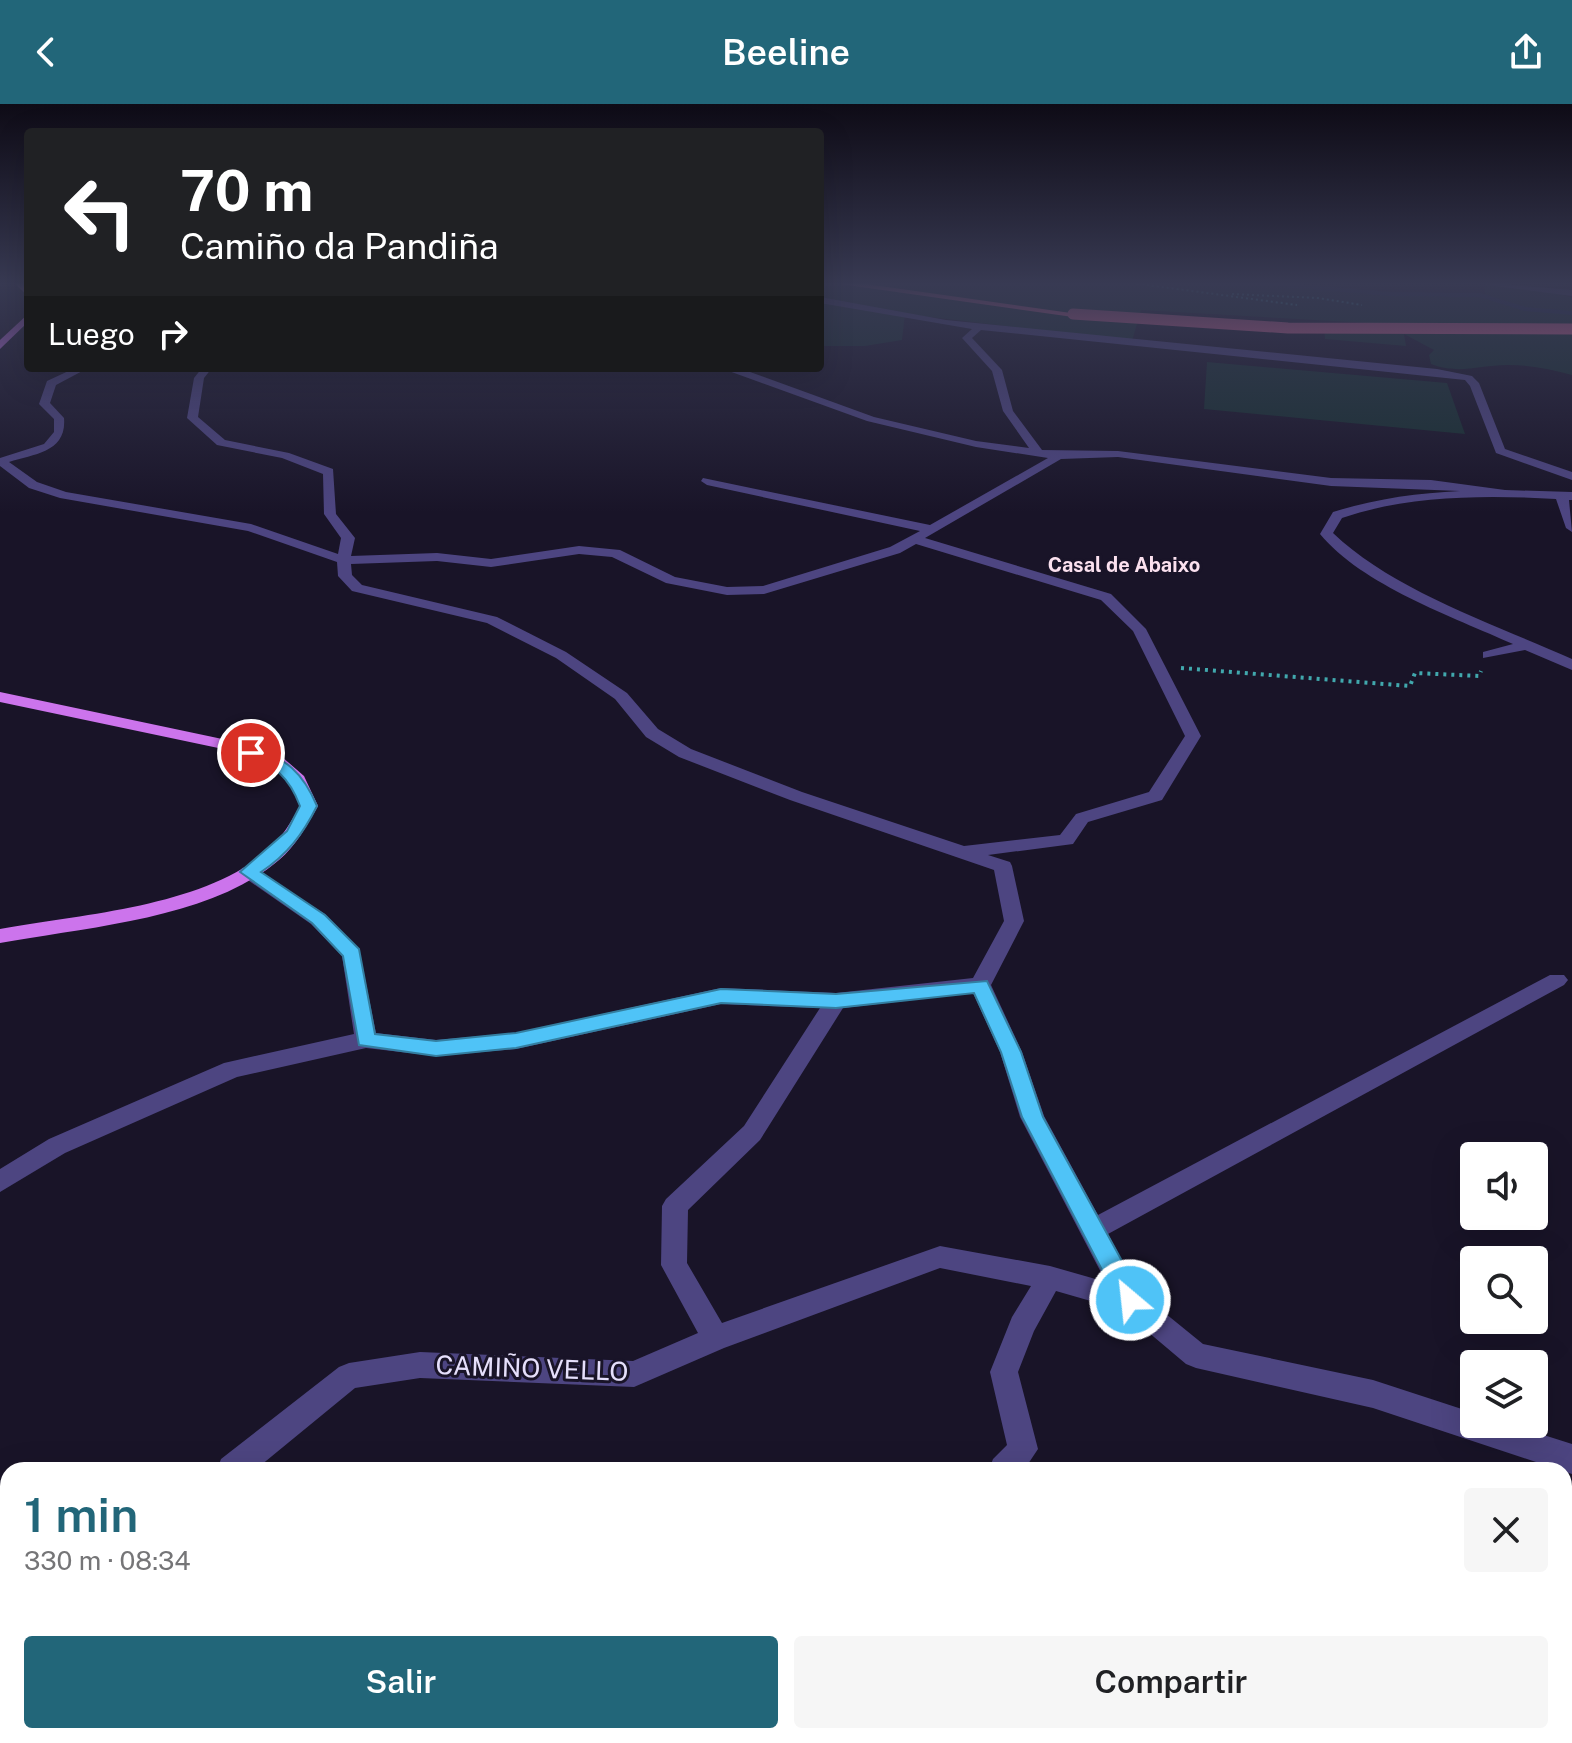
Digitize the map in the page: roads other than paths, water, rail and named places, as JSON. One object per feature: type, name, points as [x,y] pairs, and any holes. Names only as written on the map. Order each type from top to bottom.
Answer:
[{"type":"main road","points":[[0,697],[227,745],[275,760],[298,780],[309,806],[294,833],[270,859],[249,872],[186,900],[0,936]]},
{"type":"street","points":[[987,359],[997,370],[1008,411],[1036,450]]},
{"type":"street","points":[[1310,359],[1468,378],[1475,385],[1500,451],[1572,476]]},
{"type":"street","points":[[0,461],[48,446],[60,432],[59,418],[44,404],[51,383],[74,372]]},
{"type":"street","points":[[204,372],[199,378],[192,418],[221,443],[285,455],[329,472],[330,514],[348,538],[345,576],[357,588],[492,620],[561,655],[621,696],[652,733],[685,753],[796,796],[1003,866],[1014,921],[980,985]]},
{"type":"street","points":[[741,372],[871,419],[976,444],[1036,450],[1058,456],[1118,454],[1331,482],[1431,484],[1501,493],[1566,496],[1572,528]]},
{"type":"street","points":[[0,461],[33,485],[64,495],[251,528],[344,560],[437,557],[491,563],[591,551],[615,553],[671,580],[727,591],[764,590],[895,550],[1058,456]]},
{"type":"street","points":[[707,481],[929,529]]},
{"type":"street","points":[[1501,493],[1364,506],[1337,515],[1326,534],[1334,546],[1375,571],[1572,665]]},
{"type":"street","points":[[914,539],[1106,597],[1139,629],[1193,736],[1156,796],[1082,818],[1066,840],[961,852]]},
{"type":"street","points":[[1488,655],[1529,644]]},
{"type":"street","points":[[249,872],[318,919],[352,954],[366,1040]]},
{"type":"street","points":[[1093,1230],[1557,980]]},
{"type":"street","points":[[0,1182],[57,1146],[232,1069],[366,1040],[436,1048],[516,1041],[721,996],[836,1001],[980,985]]},
{"type":"street","points":[[980,985],[1011,1052],[1032,1117],[1130,1300],[1196,1355],[1373,1394],[1572,1459]]},
{"type":"street","points":[[716,1338],[674,1265],[675,1206],[752,1133],[836,1001]]},
{"type":"street","name":"CAMIÑO VELLO","points":[[242,1462],[349,1376],[420,1365],[634,1374],[716,1338],[940,1257],[1050,1278]]},
{"type":"street","points":[[1011,1462],[1023,1449],[1004,1372],[1022,1326],[1050,1278],[1130,1300]]},
{"type":"district","name":"Casal de Abaixo","points":[[1124,565]]}]
